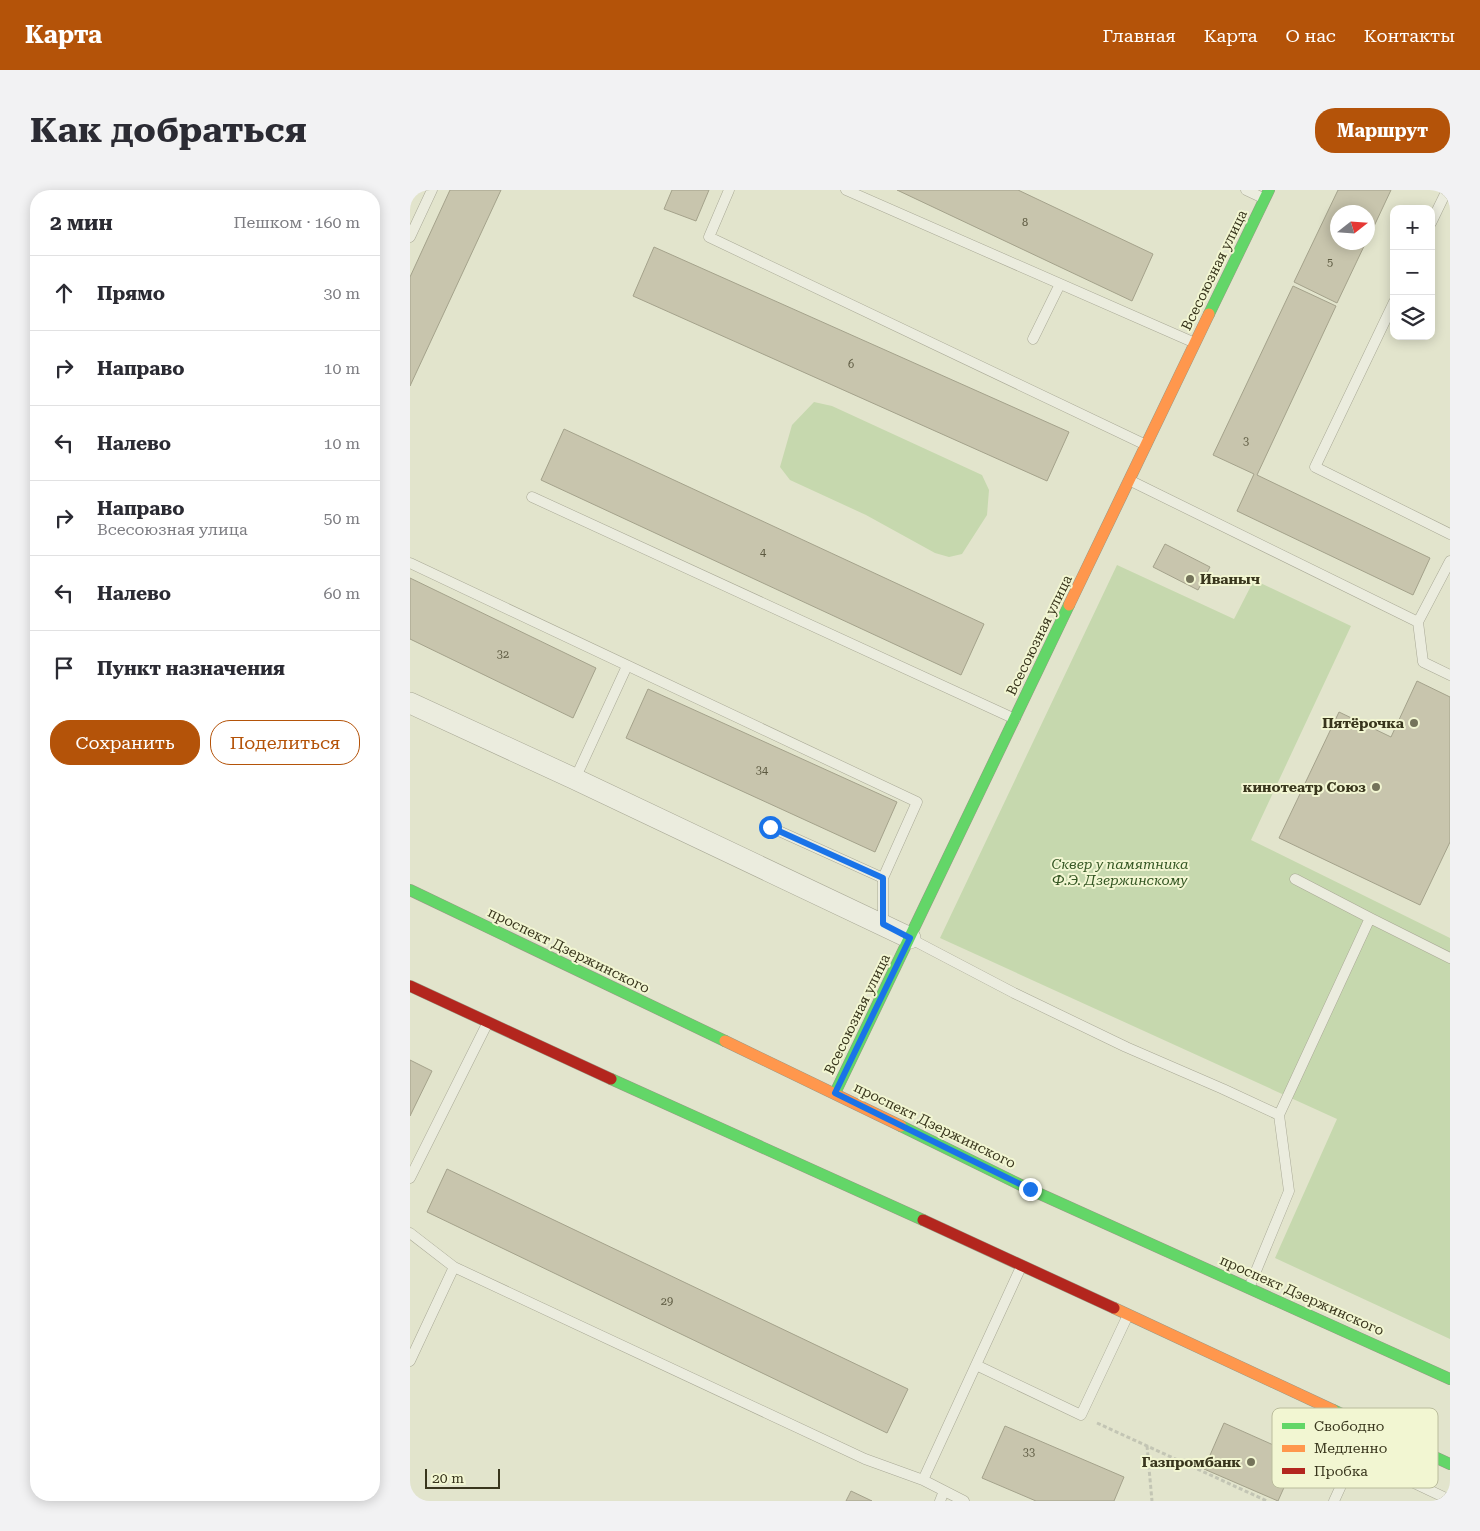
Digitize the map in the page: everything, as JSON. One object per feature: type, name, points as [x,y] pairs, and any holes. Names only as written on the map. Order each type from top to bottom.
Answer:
[{"type":"street","name":"Всесоюзная улица","points":[[835,1093],[1267,194]]},
{"type":"street","points":[[410,703],[910,938]]},
{"type":"street","name":"проспект Дзержинского","points":[[410,890],[835,1093],[1030,1189],[1450,1379]]},
{"type":"street","points":[[410,986],[1330,1408]]},
{"type":"street","points":[[1438,1458],[1450,1464]]},
{"type":"lane","points":[[410,237],[432,190]]},
{"type":"lane","points":[[729,190],[709,237],[1147,445]]},
{"type":"lane","points":[[846,190],[1196,344]]},
{"type":"lane","points":[[1246,190],[1267,194]]},
{"type":"lane","points":[[1435,215],[1447,190]]},
{"type":"lane","points":[[1034,339],[1060,284]]},
{"type":"lane","points":[[1390,310],[1315,467],[1450,534]]},
{"type":"lane","points":[[1130,481],[1418,622]]},
{"type":"lane","points":[[532,497],[1016,719]]},
{"type":"lane","points":[[1450,561],[1418,622],[1423,662],[1450,675]]},
{"type":"lane","points":[[410,563],[917,802],[883,878],[883,924]]},
{"type":"lane","points":[[574,779],[628,666]]},
{"type":"lane","points":[[770,827],[883,878]]},
{"type":"lane","points":[[1294,879],[1450,958]]},
{"type":"lane","points":[[1249,1288],[1289,1191],[1279,1115],[1370,918]]},
{"type":"lane","points":[[910,938],[1014,993],[1126,1047],[1279,1115]]},
{"type":"lane","points":[[410,1176],[488,1023]]},
{"type":"lane","points":[[410,1233],[454,1267],[865,1459],[923,1480],[942,1496],[964,1501]]},
{"type":"lane","points":[[923,1480],[1021,1265]]},
{"type":"lane","points":[[410,1361],[454,1267]]},
{"type":"lane","points":[[976,1365],[1081,1415],[1129,1314]]},
{"type":"lane","points":[[1334,1501],[1340,1488]]},
{"type":"lane","points":[[1425,1488],[1450,1500]]},
{"type":"path","points":[[1081,1415],[1267,1501]]},
{"type":"path","points":[[1147,1446],[1152,1501]]},
{"type":"green space","points":[[814,402],[832,406],[982,475],[989,490],[987,515],[962,554],[949,557],[935,553],[866,515],[790,480],[780,467],[792,425]]},
{"type":"green space","name":"Сквер у памятника Ф.Э. Дзержинскому","points":[[1117,565],[1234,619],[1254,580],[1351,626],[1251,840],[1450,938],[1450,1339],[1275,1258],[1337,1119],[940,938]]},
{"type":"building","points":[[450,190],[501,190],[410,386],[410,277]]},
{"type":"building","points":[[672,190],[709,190],[696,221],[664,209]]},
{"type":"building","points":[[897,190],[1018,190],[1153,254],[1132,301]]},
{"type":"building","points":[[1338,190],[1391,190],[1375,224],[1375,205],[1331,205]]},
{"type":"building","points":[[1330,207],[1330,250],[1362,250],[1337,303],[1294,282]]},
{"type":"building","points":[[654,247],[1069,432],[1047,481],[633,296]]},
{"type":"building","points":[[1293,286],[1336,306],[1257,475],[1430,558],[1413,595],[1237,511],[1254,474],[1213,455]]},
{"type":"building","points":[[564,429],[984,624],[961,675],[541,480]]},
{"type":"building","name":"Иваныч","points":[[1165,544],[1210,567],[1198,590],[1153,567]]},
{"type":"building","points":[[410,578],[596,668],[573,718],[410,639]]},
{"type":"building","name":"кинотеатр Союз","points":[[1417,681],[1450,697],[1450,842],[1420,905],[1279,838],[1339,712],[1391,737]]},
{"type":"building","points":[[648,689],[897,802],[875,852],[626,738]]},
{"type":"building","points":[[410,1060],[432,1071],[410,1116]]},
{"type":"building","points":[[447,1169],[908,1389],[887,1433],[427,1212]]},
{"type":"building","name":"Газпромбанк","points":[[1224,1423],[1272,1444],[1272,1488],[1284,1488],[1278,1501],[1204,1469]]},
{"type":"building","points":[[1005,1426],[1124,1477],[1114,1501],[1036,1501],[982,1478]]},
{"type":"building","points":[[851,1491],[872,1501],[846,1501]]},
{"type":"traffic: fast","points":[[1209,314],[1269,190]]},
{"type":"traffic: fast","points":[[835,1093],[1069,605]]},
{"type":"traffic: fast","points":[[410,890],[725,1041]]},
{"type":"traffic: fast","points":[[611,1079],[923,1220]]},
{"type":"traffic: fast","points":[[901,1126],[1029,1189],[1450,1379]]},
{"type":"traffic: fast","points":[[1438,1458],[1450,1464]]},
{"type":"traffic: slow","points":[[1069,605],[1209,314]]},
{"type":"traffic: slow","points":[[725,1041],[901,1126]]},
{"type":"traffic: slow","points":[[1114,1308],[1329,1408]]},
{"type":"traffic: jam","points":[[410,986],[611,1079]]},
{"type":"traffic: jam","points":[[923,1220],[1114,1308]]},
{"type":"place","name":"Иваныч","points":[[1190,579]]},
{"type":"place","name":"Пятёрочка","points":[[1414,723]]},
{"type":"place","name":"кинотеатр Союз","points":[[1376,787]]},
{"type":"place","name":"Газпромбанк","points":[[1251,1462]]},
{"type":"route","points":[[770,827],[883,878],[883,924],[910,938],[835,1093],[1030,1189]]}]
